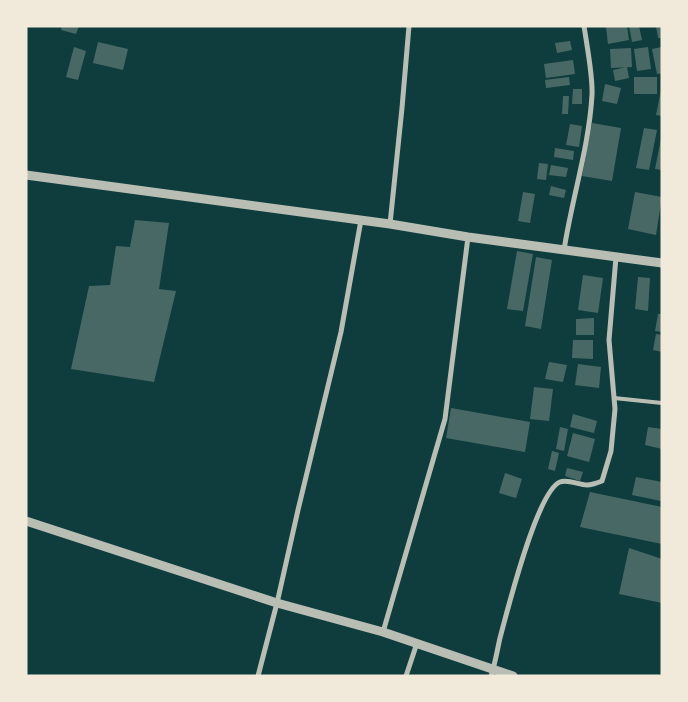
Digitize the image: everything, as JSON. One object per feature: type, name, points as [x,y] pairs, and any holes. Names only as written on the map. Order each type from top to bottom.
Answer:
[{"type":"street","points":[[390,224],[408,26]]},
{"type":"street","points":[[564,250],[588,130],[592,93],[584,26]]},
{"type":"street","points":[[26,175],[662,263]]},
{"type":"street","points":[[258,676],[341,332],[362,220]]},
{"type":"street","points":[[383,632],[445,419],[468,237]]},
{"type":"street","points":[[493,672],[510,603],[533,526],[552,488],[559,482],[588,485],[602,482],[611,451],[614,398],[609,340],[616,256]]},
{"type":"street","points":[[26,521],[277,603],[383,632],[493,672],[513,676]]},
{"type":"street","points":[[406,676],[417,644]]},
{"type":"lane","points":[[614,398],[662,403]]},
{"type":"building","points":[[62,26],[79,26],[76,34],[61,30]]},
{"type":"building","points":[[627,26],[629,40],[608,44],[606,27]]},
{"type":"building","points":[[629,26],[639,26],[642,40],[632,42]]},
{"type":"building","points":[[656,26],[662,26],[662,38],[658,38]]},
{"type":"building","points":[[570,41],[572,50],[557,53],[555,43]]},
{"type":"building","points":[[98,42],[128,49],[123,70],[93,63]]},
{"type":"building","points":[[74,47],[86,51],[78,80],[66,77]]},
{"type":"building","points":[[648,47],[651,69],[637,71],[634,49]]},
{"type":"building","points":[[662,47],[662,73],[657,74],[652,49]]},
{"type":"building","points":[[631,48],[632,67],[611,68],[610,49]]},
{"type":"building","points":[[573,60],[575,74],[546,78],[544,64]]},
{"type":"building","points":[[627,67],[629,78],[615,81],[613,70]]},
{"type":"building","points":[[569,77],[570,85],[546,88],[545,80]]},
{"type":"building","points":[[634,77],[657,77],[657,94],[634,94]]},
{"type":"building","points":[[605,84],[621,88],[617,104],[602,101]]},
{"type":"building","points":[[573,89],[582,89],[582,104],[572,104]]},
{"type":"building","points":[[662,90],[662,116],[656,115]]},
{"type":"building","points":[[563,96],[569,96],[568,114],[562,114]]},
{"type":"building","points":[[592,123],[621,128],[612,181],[582,176]]},
{"type":"building","points":[[570,124],[582,126],[579,147],[566,145]]},
{"type":"building","points":[[644,128],[657,130],[649,170],[636,168]]},
{"type":"building","points":[[662,140],[662,170],[655,169]]},
{"type":"building","points":[[555,148],[574,151],[573,160],[554,157]]},
{"type":"building","points":[[539,163],[548,164],[546,180],[537,179]]},
{"type":"building","points":[[551,165],[568,168],[566,177],[549,175]]},
{"type":"building","points":[[551,186],[566,190],[564,198],[549,195]]},
{"type":"building","points":[[523,192],[535,194],[530,223],[518,221]]},
{"type":"building","points":[[635,192],[662,197],[656,235],[628,229]]},
{"type":"building","points":[[135,220],[169,223],[159,289],[176,291],[154,382],[71,369],[89,286],[110,285],[116,246],[130,247]]},
{"type":"building","points":[[517,251],[533,254],[523,311],[507,309]]},
{"type":"building","points":[[536,257],[552,260],[541,329],[525,326]]},
{"type":"building","points":[[583,275],[603,278],[598,313],[578,310]]},
{"type":"building","points":[[638,277],[650,278],[648,311],[635,309]]},
{"type":"building","points":[[658,314],[662,314],[662,332],[655,331]]},
{"type":"building","points":[[594,318],[594,335],[576,335],[576,319]]},
{"type":"building","points":[[656,334],[662,335],[662,352],[653,350]]},
{"type":"building","points":[[573,340],[593,340],[593,359],[572,358]]},
{"type":"building","points":[[549,362],[567,365],[563,382],[545,379]]},
{"type":"building","points":[[578,364],[601,367],[599,388],[575,385]]},
{"type":"building","points":[[534,387],[553,389],[549,421],[530,419]]},
{"type":"building","points":[[451,408],[530,422],[525,452],[446,438]]},
{"type":"building","points":[[573,414],[597,421],[594,433],[570,427]]},
{"type":"building","points":[[560,427],[568,429],[564,451],[556,449]]},
{"type":"building","points":[[648,427],[662,429],[662,449],[645,445]]},
{"type":"building","points":[[573,433],[595,439],[589,462],[567,456]]},
{"type":"building","points":[[552,451],[559,453],[555,471],[548,469]]},
{"type":"building","points":[[567,468],[583,472],[580,481],[565,476]]},
{"type":"building","points":[[505,473],[522,479],[516,498],[499,493]]},
{"type":"building","points":[[636,477],[662,482],[661,501],[632,495]]},
{"type":"building","points":[[590,492],[662,507],[662,544],[580,527]]},
{"type":"building","points":[[629,548],[662,559],[662,603],[619,594]]}]
